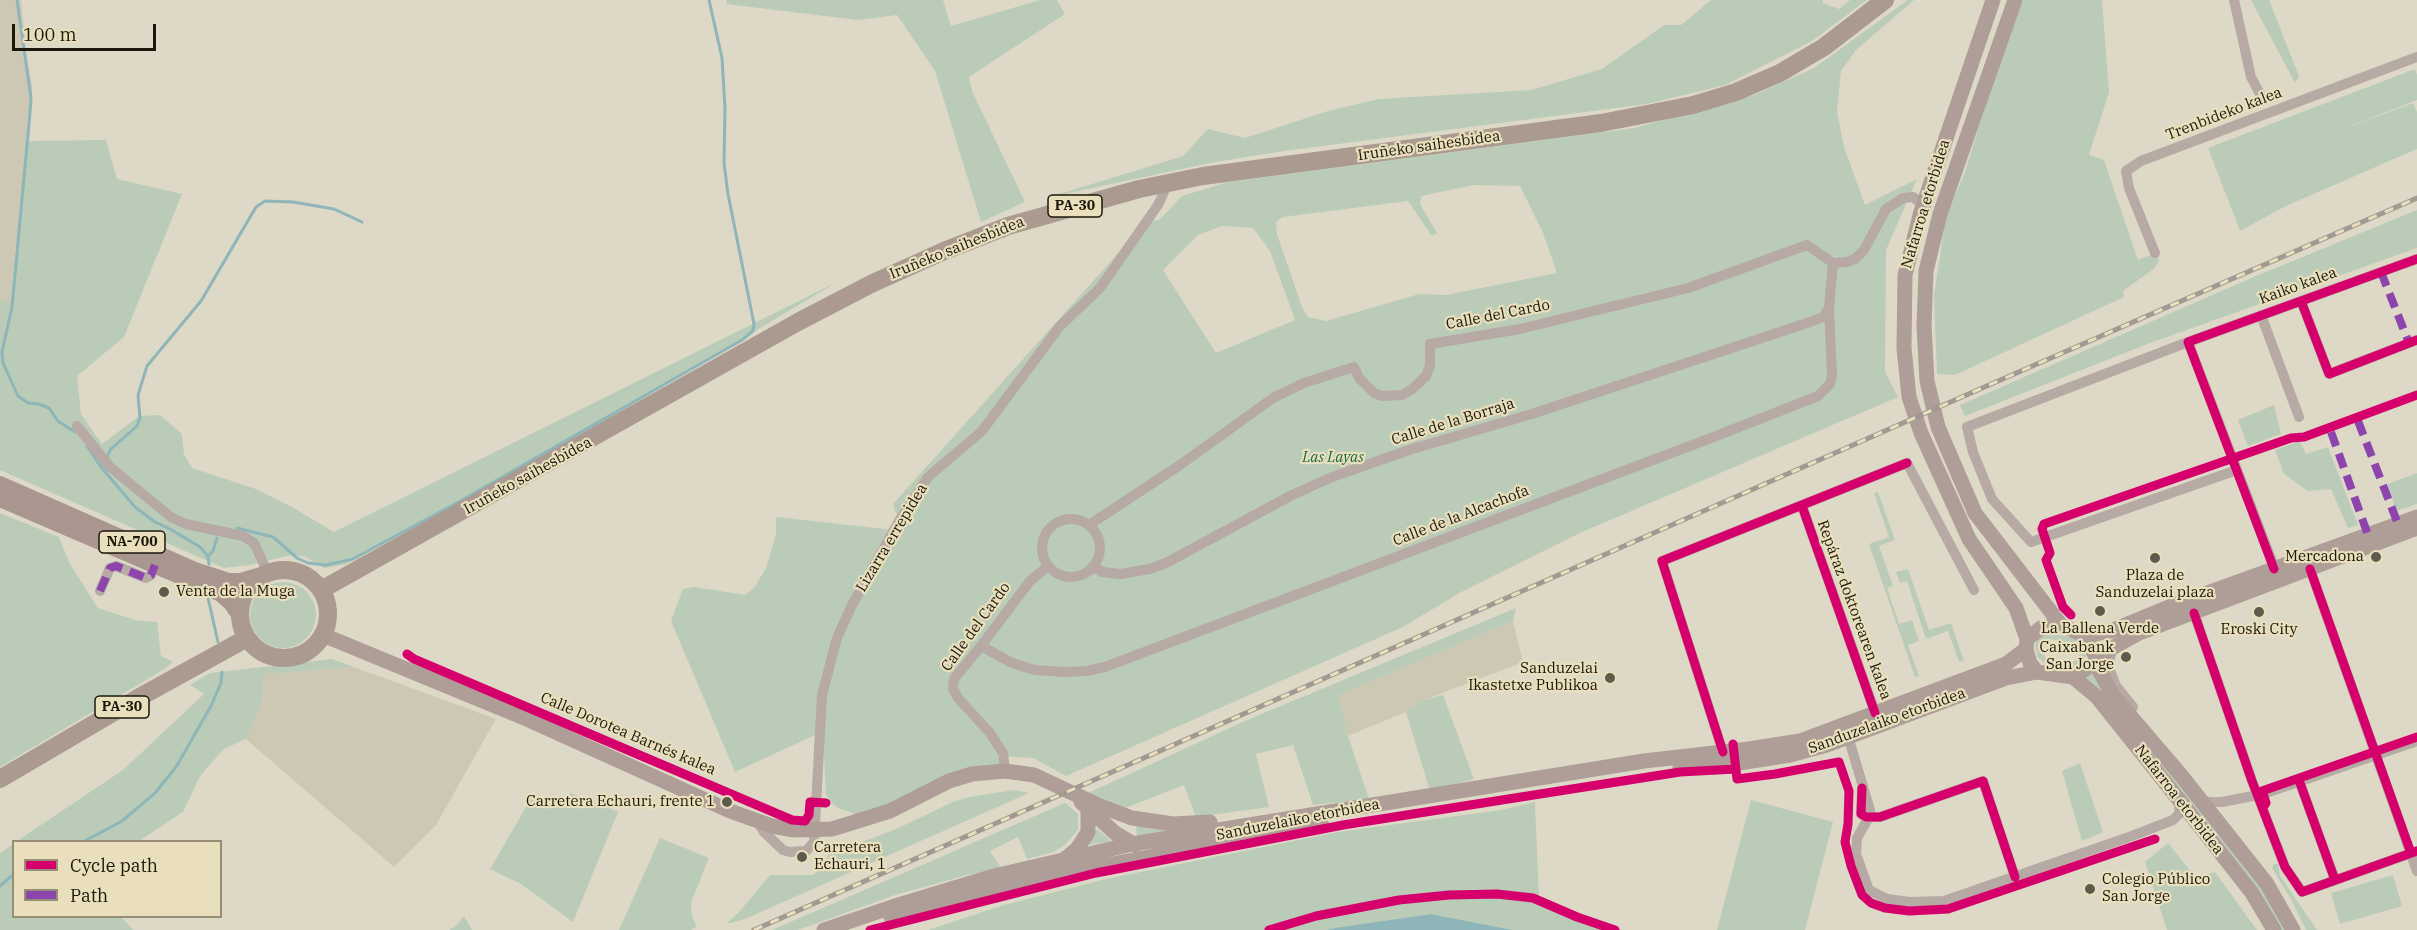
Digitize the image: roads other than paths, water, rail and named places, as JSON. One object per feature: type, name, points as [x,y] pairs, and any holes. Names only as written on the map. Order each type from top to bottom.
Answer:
[{"type":"highway","name":"Iruñeko saihesbidea","points":[[321,590],[798,322],[871,284],[944,251],[1008,226],[1075,206],[1203,176],[1601,123],[1693,105],[1736,92],[1780,73],[1824,46],[1886,0]]},
{"type":"highway","points":[[283,570],[298,572],[311,579],[321,590],[328,613],[324,635],[313,648],[300,655],[285,658],[270,656],[257,649],[247,638],[240,616],[241,602],[247,590],[256,580],[268,573],[283,570]]},
{"type":"highway","name":"PA-30","points":[[0,779],[138,698],[247,638]]},
{"type":"main road","name":"Nafarroa etorbidea","points":[[1993,0],[1923,205],[1905,275],[1904,348],[1909,397],[1921,433],[1969,539],[2016,608],[2026,644]]},
{"type":"main road","name":"Nafarroa etorbidea","points":[[2015,0],[1940,214],[1926,271],[1924,326],[1927,381],[1938,427],[1975,513],[2061,625]]},
{"type":"main road","name":"NA-700","points":[[0,484],[195,570],[235,581],[268,573]]},
{"type":"main road","name":"NA-700","points":[[0,499],[221,594],[240,616]]},
{"type":"main road","points":[[2417,517],[2277,575],[2194,612],[2139,633],[2114,646],[2073,677],[2037,672],[2030,663],[2026,644],[2032,633],[2041,628],[2061,625],[2085,636],[2111,631],[2174,605],[2277,575],[2310,569],[2417,528]]},
{"type":"main road","name":"Calle Dorotea Barnés kalea","points":[[324,635],[522,717],[757,821]]},
{"type":"main road","points":[[2085,636],[2096,660]]},
{"type":"main road","name":"Sanduzelaiko etorbidea","points":[[824,930],[993,876],[1132,844],[1267,827],[1647,771],[1748,762],[1790,755],[2006,664],[2026,644]]},
{"type":"main road","name":"Nafarroa etorbidea","points":[[2096,660],[2114,697],[2267,884],[2293,930]]},
{"type":"main road","name":"Sanduzelaiko etorbidea","points":[[1877,718],[2006,678],[2037,672]]},
{"type":"main road","name":"Nafarroa etorbidea","points":[[2073,677],[2097,697],[2180,801],[2252,893],[2274,930]]},
{"type":"main road","name":"Sanduzelaiko etorbidea","points":[[851,930],[1017,884],[1267,827],[1644,761],[1800,741],[1847,731]]},
{"type":"main road","points":[[757,821],[794,830],[816,831],[847,826],[879,815],[949,781],[972,774],[1005,771],[1034,775],[1128,820],[1132,832],[1132,844],[1121,856],[1044,873],[1017,884]]},
{"type":"main road","points":[[1076,795],[1101,821],[1132,844]]},
{"type":"main road","points":[[1088,809],[1088,832]]},
{"type":"main road","points":[[1064,860],[1077,849],[1088,832],[1101,821],[1119,814],[1173,824],[1239,819],[1267,827]]},
{"type":"street","name":"Trenbideko kalea","points":[[2234,0],[2251,77],[2261,96]]},
{"type":"street","name":"Trenbideko kalea","points":[[2155,253],[2129,189],[2126,171],[2151,158],[2417,57]]},
{"type":"street","name":"Lizarra errepidea","points":[[816,831],[822,695],[837,638],[875,563],[907,507],[928,477],[982,431],[1060,326],[1100,288],[1158,205],[1168,183]]},
{"type":"street","points":[[1833,263],[1847,262],[1859,255],[1870,242],[1886,209],[1903,198],[1913,197],[1923,205]]},
{"type":"street","name":"Calle del Cardo","points":[[1089,525],[1180,465],[1273,398],[1337,371],[1354,367],[1367,388],[1382,396],[1395,397],[1411,390],[1426,376],[1430,366],[1430,344],[1520,329],[1688,288],[1807,246],[1833,263]]},
{"type":"street","name":"Kaiko kalea","points":[[2237,470],[2031,542],[1992,499],[1973,452],[1967,427],[2188,342],[2417,259]]},
{"type":"street","name":"Calle de la Alcachofa","points":[[981,646],[1012,663],[1035,670],[1064,672],[1105,667],[1818,396],[1830,384],[1832,375],[1830,308],[1833,263]]},
{"type":"street","points":[[2301,301],[2329,374],[2417,340]]},
{"type":"street","name":"Calle de la Borraja","points":[[1093,566],[1102,572],[1120,574],[1149,569],[1168,562],[1290,496],[1332,477],[1446,438],[1532,414],[1807,323],[1822,317],[1830,308]]},
{"type":"street","points":[[2261,315],[2299,417]]},
{"type":"street","points":[[2188,342],[2277,575]]},
{"type":"street","points":[[77,426],[110,467],[171,517],[186,524],[243,536],[254,543],[268,573]]},
{"type":"street","name":"Repáraz doktorearen kalea","points":[[1723,752],[1662,561],[1906,463],[1974,590]]},
{"type":"street","name":"Repáraz doktorearen kalea","points":[[1802,506],[1877,718]]},
{"type":"street","points":[[1067,519],[1075,519],[1089,525],[1095,532],[1100,549],[1093,566],[1087,572],[1071,577],[1054,572],[1048,566],[1041,550],[1046,532],[1052,525],[1067,519]]},
{"type":"street","points":[[100,591],[110,568],[116,566],[146,578],[151,575],[155,565]]},
{"type":"street","name":"Calle del Cardo","points":[[1005,771],[1003,753],[990,733],[952,689],[954,679],[1030,581],[1048,566]]},
{"type":"street","points":[[2310,569],[2414,852],[2417,871]]},
{"type":"street","points":[[2194,612],[2285,867],[2302,892],[2414,852]]},
{"type":"street","name":"Nafarroa etorbidea","points":[[2114,646],[2108,665],[2116,686],[2149,728],[2156,746]]},
{"type":"street","points":[[1847,731],[1862,788],[1860,810],[1862,815],[1869,817],[1892,814],[1983,781],[2015,877]]},
{"type":"street","points":[[2202,802],[2258,796],[2417,741]]},
{"type":"street","points":[[2300,783],[2335,880]]},
{"type":"street","points":[[1869,817],[1858,833],[1855,850],[1866,886],[1876,896],[1910,902],[1944,901],[2173,820],[2179,814],[2180,801]]},
{"type":"street","points":[[757,821],[764,832],[783,850],[790,852],[806,851],[814,842],[816,831]]},
{"type":"water","points":[[1431,914],[1513,930],[1327,930],[1335,928]]},
{"type":"waterway","points":[[17,0],[31,98],[12,307],[2,352],[3,363],[18,396],[28,403],[49,408],[58,421],[75,432]]},
{"type":"waterway","points":[[237,528],[273,537],[297,558],[308,563],[326,565],[353,559],[462,500],[742,340],[753,331],[754,324],[728,194],[724,163],[725,108],[722,58],[709,0]]},
{"type":"waterway","points":[[107,456],[111,449],[137,426],[140,418],[138,395],[147,366],[201,301],[256,207],[265,201],[293,202],[334,209],[362,222]]},
{"type":"waterway","points":[[87,446],[101,467],[135,507],[155,522],[200,547],[208,556],[209,564]]},
{"type":"waterway","points":[[208,556],[213,551],[217,538]]},
{"type":"waterway","points":[[208,598],[218,642]]},
{"type":"waterway","points":[[87,840],[122,821],[155,793],[176,767],[211,706],[221,683],[222,672]]},
{"type":"waterway","points":[[0,886],[12,876]]},
{"type":"railway","points":[[754,930],[2417,198]]},
{"type":"place","name":"Mercadona","points":[[2376,557]]},
{"type":"place","name":"Plaza de Sanduzelai plaza","points":[[2155,558]]},
{"type":"place","name":"Venta de la Muga","points":[[164,592]]},
{"type":"place","name":"La Ballena Verde","points":[[2100,611]]},
{"type":"place","name":"Eroski City","points":[[2259,612]]},
{"type":"place","name":"Caixabank San Jorge","points":[[2126,657]]},
{"type":"place","name":"Sanduzelai Ikastetxe Publikoa","points":[[1610,678]]},
{"type":"place","name":"Carretera Echauri, frente 1","points":[[727,802]]},
{"type":"place","name":"Carretera Echauri, 1","points":[[802,857]]},
{"type":"place","name":"Colegio Público San Jorge","points":[[2090,889]]},
{"type":"park label","name":"Las Layas","points":[[1333,458]]}]
